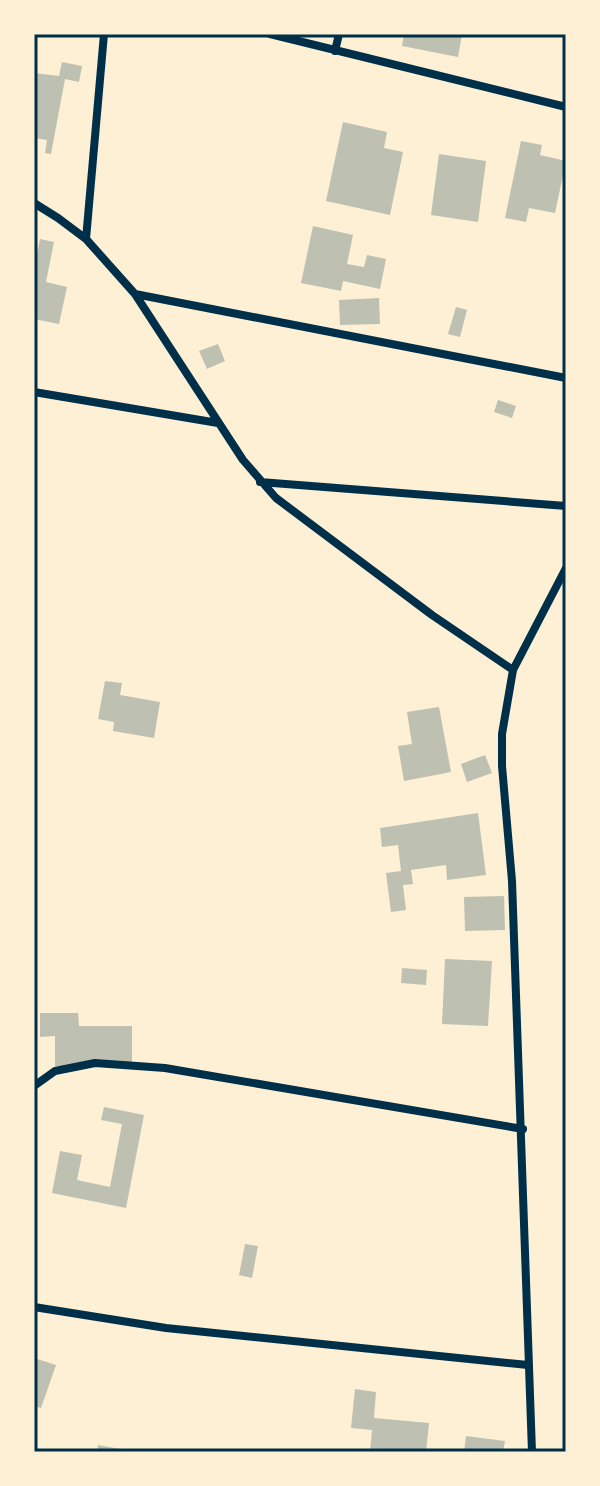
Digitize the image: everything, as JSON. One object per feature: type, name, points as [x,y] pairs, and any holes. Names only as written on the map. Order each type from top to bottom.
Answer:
[{"type":"street","points":[[86,239],[104,34]]},
{"type":"street","points":[[270,34],[566,107]]},
{"type":"street","points":[[335,51],[339,34]]},
{"type":"street","points":[[34,203],[86,239],[135,294],[260,482],[304,520],[432,615],[513,670]]},
{"type":"street","points":[[135,294],[566,378]]},
{"type":"street","points":[[34,392],[218,423]]},
{"type":"street","points":[[260,482],[566,506]]},
{"type":"street","points":[[532,1452],[523,1129],[512,881],[502,766],[504,709],[513,670],[566,568]]},
{"type":"street","points":[[34,1086],[55,1071],[95,1063],[165,1068],[523,1129]]},
{"type":"street","points":[[34,1307],[166,1328],[528,1365]]},
{"type":"building","points":[[404,34],[462,34],[458,57],[402,46]]},
{"type":"building","points":[[62,62],[82,66],[79,82],[65,79],[51,154],[45,153],[47,140],[34,138],[34,73],[59,76]]},
{"type":"building","points":[[343,122],[387,132],[384,148],[403,152],[390,215],[326,201]]},
{"type":"building","points":[[521,141],[542,145],[540,155],[566,161],[555,213],[529,208],[526,222],[505,218]]},
{"type":"building","points":[[439,154],[486,161],[478,222],[431,215]]},
{"type":"building","points":[[313,226],[353,235],[347,264],[364,267],[367,255],[386,259],[380,289],[343,281],[341,291],[301,283]]},
{"type":"building","points":[[40,239],[54,242],[46,282],[67,287],[59,324],[34,319],[34,269]]},
{"type":"building","points":[[379,298],[380,324],[340,325],[339,300]]},
{"type":"building","points":[[456,307],[467,310],[460,337],[448,334]]},
{"type":"building","points":[[218,344],[225,361],[207,369],[199,351]]},
{"type":"building","points":[[498,400],[516,406],[512,418],[494,412]]},
{"type":"building","points":[[105,681],[122,683],[120,695],[160,702],[154,738],[113,731],[114,722],[98,719]]},
{"type":"building","points":[[439,707],[451,772],[404,781],[398,746],[412,744],[407,712]]},
{"type":"building","points":[[485,755],[492,773],[467,782],[461,764]]},
{"type":"building","points":[[478,813],[486,875],[447,880],[446,865],[411,870],[413,884],[403,885],[406,910],[391,912],[386,873],[401,871],[398,845],[382,847],[380,828]]},
{"type":"building","points":[[504,896],[505,930],[465,931],[464,897]]},
{"type":"building","points":[[445,959],[492,961],[488,1026],[442,1024]]},
{"type":"building","points":[[402,968],[427,970],[426,985],[401,983]]},
{"type":"building","points":[[40,1013],[78,1013],[79,1026],[132,1026],[132,1066],[55,1066],[55,1036],[40,1037]]},
{"type":"building","points":[[104,1107],[144,1115],[126,1208],[52,1193],[60,1151],[82,1155],[77,1180],[110,1187],[122,1124],[101,1120]]},
{"type":"building","points":[[245,1244],[258,1246],[252,1278],[239,1275]]},
{"type":"building","points":[[34,1358],[56,1365],[41,1408],[34,1406]]},
{"type":"building","points":[[355,1389],[376,1392],[374,1418],[429,1423],[426,1452],[370,1452],[372,1430],[351,1428]]},
{"type":"building","points":[[466,1436],[505,1441],[503,1452],[464,1452]]},
{"type":"building","points":[[98,1445],[120,1449],[119,1452],[97,1452]]}]
